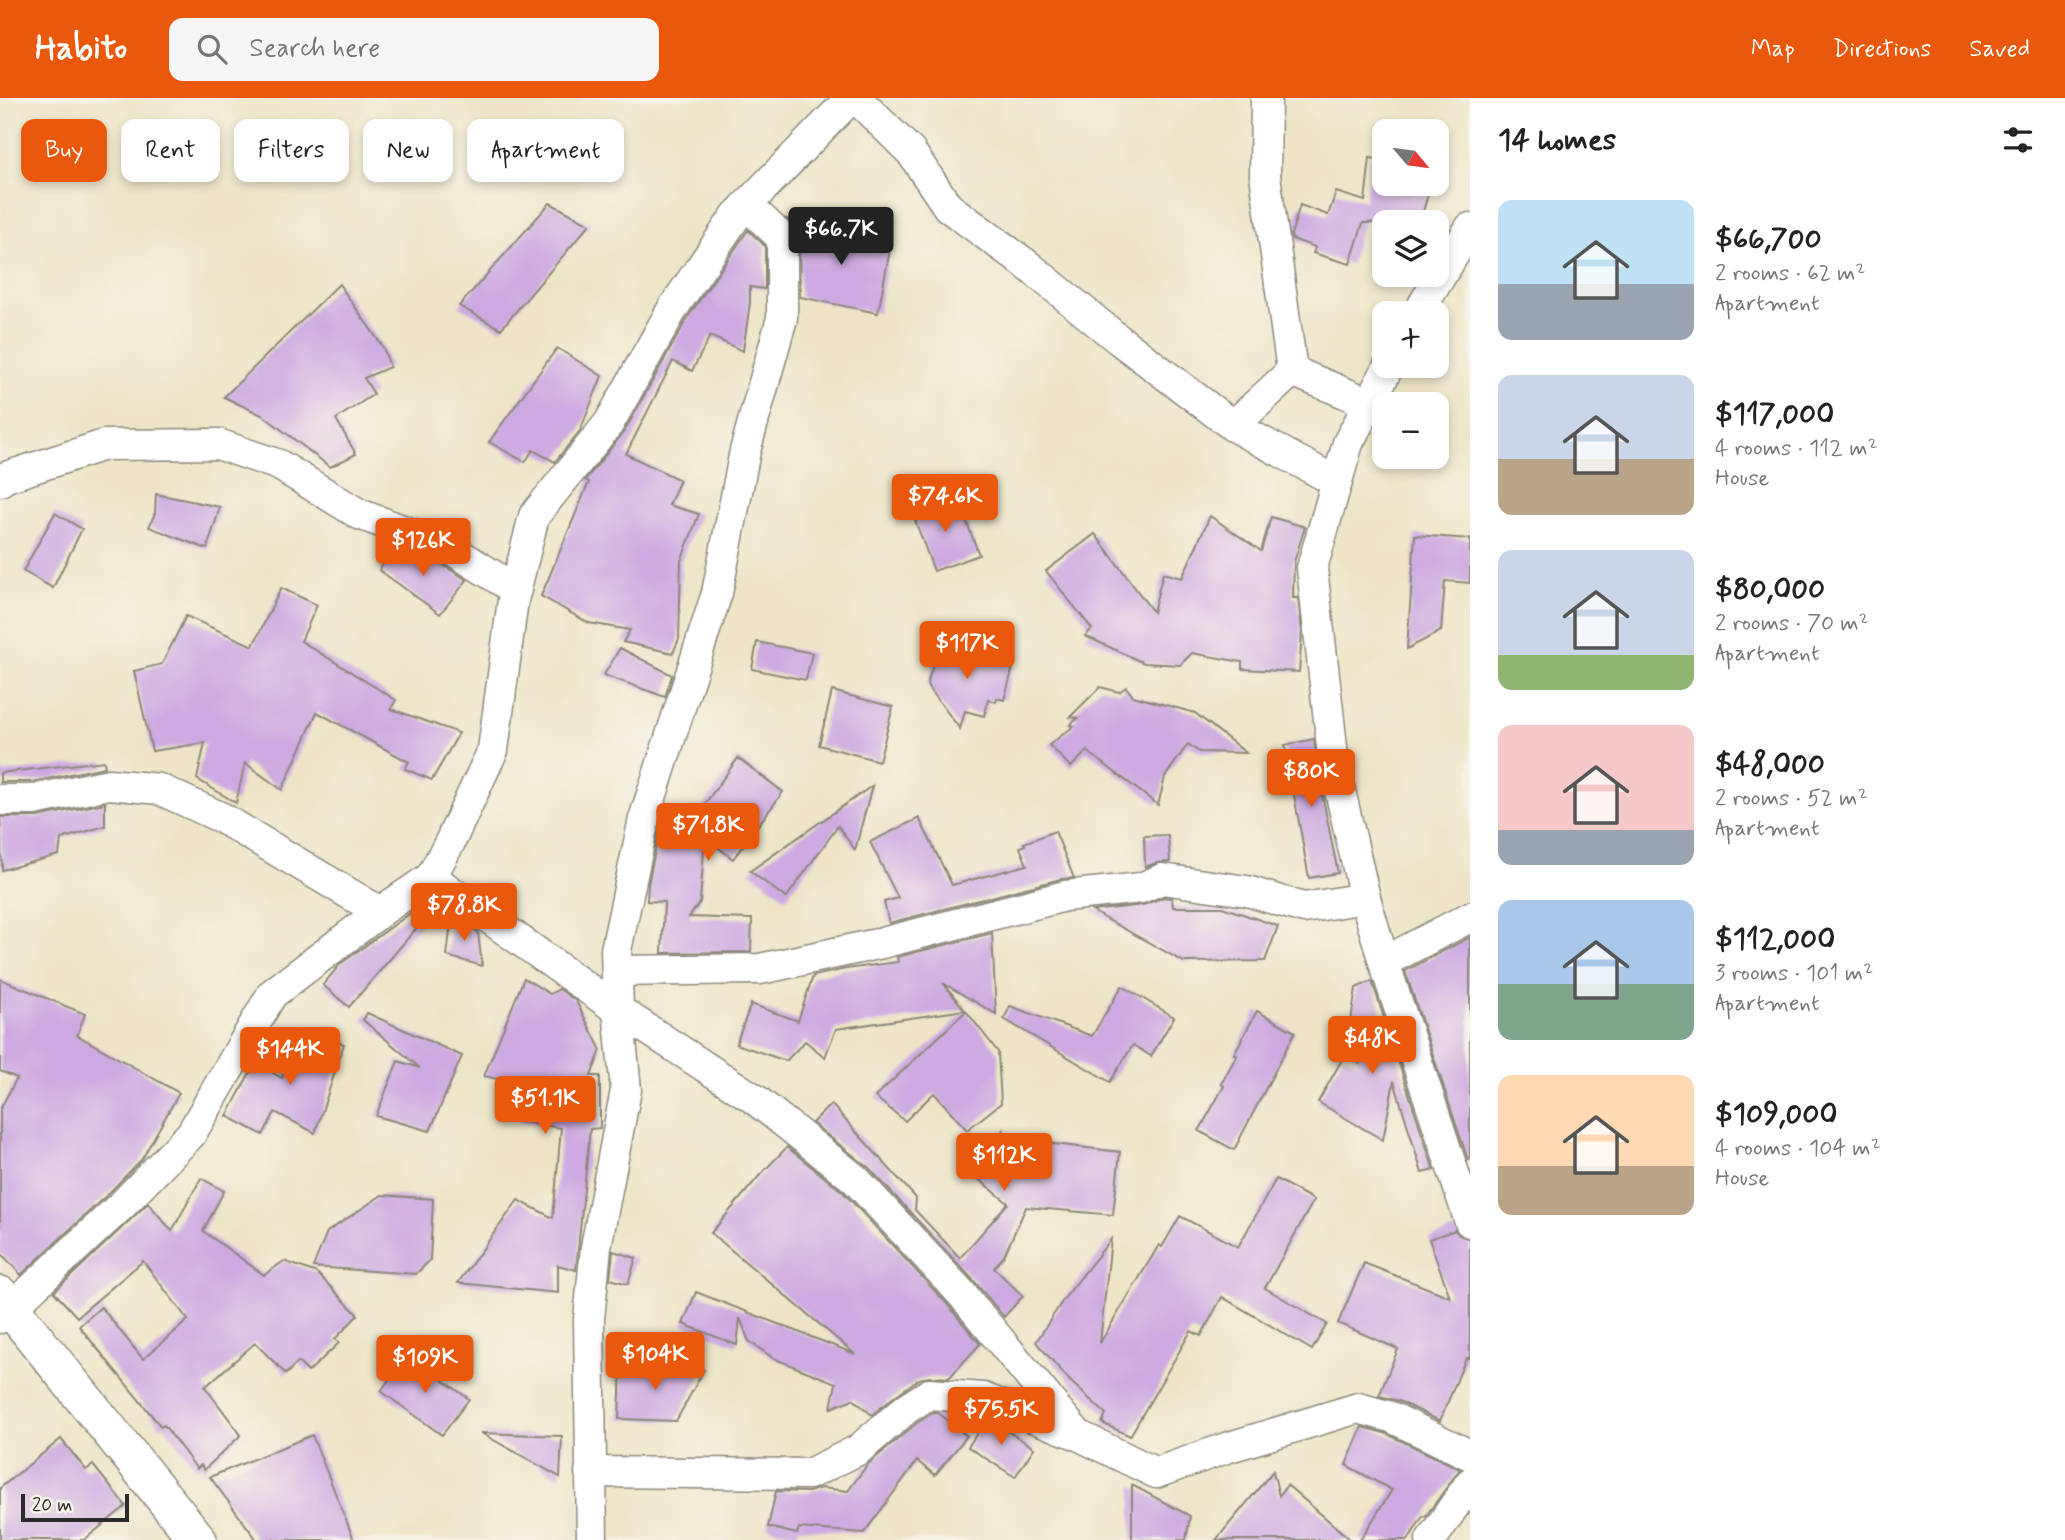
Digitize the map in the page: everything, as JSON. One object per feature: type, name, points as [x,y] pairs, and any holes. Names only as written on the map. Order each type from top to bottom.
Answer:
[{"type":"street","points":[[198,1540],[4,1307],[122,1205],[191,1134],[272,994],[431,877],[493,750],[516,590],[534,516],[609,423],[673,308],[736,216],[854,98],[911,152],[948,207],[1026,264],[1118,339],[1233,426],[1337,482]]},
{"type":"street","points":[[1266,98],[1265,175],[1292,371]]},
{"type":"street","points":[[592,1540],[590,1307],[596,1247],[626,1090],[618,1010],[616,950],[644,819],[717,593],[744,451],[782,318],[782,238],[747,205]]},
{"type":"street","points":[[1425,301],[1470,228]]},
{"type":"street","points":[[1233,426],[1292,371]]},
{"type":"street","points":[[1292,371],[1369,403]]},
{"type":"street","points":[[1383,378],[1348,443],[1312,568],[1334,765],[1365,898],[1470,1222]]},
{"type":"street","points":[[0,481],[104,445],[218,444],[279,465],[359,513],[449,547],[516,590]]},
{"type":"street","points":[[0,800],[33,800],[109,784],[159,789],[222,818],[380,912]]},
{"type":"street","points":[[431,877],[618,1010],[756,1100],[855,1179],[961,1293],[1078,1435]]},
{"type":"street","points":[[617,971],[760,969],[882,943],[1065,896],[1142,888],[1162,879],[1247,891],[1304,908],[1365,898]]},
{"type":"street","points":[[1384,962],[1470,917]]},
{"type":"street","points":[[590,1472],[809,1474],[858,1450],[905,1409],[929,1394],[982,1398],[1078,1435],[1156,1473],[1226,1448],[1358,1408],[1391,1417],[1470,1455]]},
{"type":"street","points":[[1431,1540],[1470,1483]]},
{"type":"building","points":[[1370,158],[1372,196],[1428,196],[1423,210],[1372,210],[1372,223],[1363,223],[1350,264],[1313,253],[1315,247],[1292,239],[1300,205],[1328,215],[1336,192],[1365,201]]},
{"type":"building","points":[[550,203],[590,224],[501,329],[459,306]]},
{"type":"building","points":[[787,219],[891,244],[878,313],[800,297],[798,231]]},
{"type":"building","points":[[748,230],[765,246],[765,289],[750,287],[743,351],[710,336],[692,371],[673,361],[626,454],[680,480],[669,505],[699,514],[681,561],[679,639],[673,653],[623,642],[630,630],[589,623],[541,596],[589,482],[585,480],[624,432],[688,317]]},
{"type":"building","points":[[339,284],[383,347],[390,367],[364,378],[374,394],[336,419],[356,454],[330,467],[264,416],[224,397]]},
{"type":"building","points":[[557,348],[602,376],[580,431],[555,462],[533,450],[525,462],[489,442]]},
{"type":"building","points":[[156,494],[220,507],[207,549],[149,527],[155,513]]},
{"type":"building","points":[[957,496],[979,555],[934,571],[912,512]]},
{"type":"building","points":[[55,513],[82,529],[53,588],[23,571]]},
{"type":"building","points":[[1210,516],[1261,551],[1271,517],[1305,527],[1294,562],[1293,598],[1298,598],[1302,632],[1299,672],[1242,669],[1242,662],[1192,653],[1180,665],[1144,663],[1085,636],[1092,629],[1046,571],[1095,534],[1153,612],[1163,573],[1182,578]]},
{"type":"building","points":[[1415,535],[1470,539],[1470,583],[1445,581],[1441,631],[1407,649]]},
{"type":"building","points":[[395,546],[440,563],[467,580],[440,614],[379,570]]},
{"type":"building","points":[[281,588],[317,605],[301,641],[396,700],[391,709],[459,733],[432,780],[405,769],[409,762],[317,712],[282,790],[245,763],[236,803],[197,779],[205,743],[152,751],[134,671],[162,664],[186,616],[253,646]]},
{"type":"building","points":[[757,642],[812,653],[806,680],[752,669]]},
{"type":"building","points":[[939,643],[1014,664],[1004,700],[997,698],[996,702],[988,699],[984,716],[965,711],[960,729],[927,685]]},
{"type":"building","points":[[620,648],[672,675],[665,697],[604,675]]},
{"type":"building","points":[[1100,687],[1119,692],[1126,687],[1133,696],[1195,713],[1246,753],[1199,752],[1188,744],[1165,777],[1158,805],[1087,751],[1071,767],[1049,745],[1074,726],[1070,725],[1078,718],[1070,717]]},
{"type":"building","points":[[832,691],[893,707],[879,761],[819,745]]},
{"type":"building","points":[[1314,739],[1317,769],[1338,873],[1309,878],[1285,745]]},
{"type":"building","points":[[738,758],[783,792],[733,859],[705,837],[700,902],[689,917],[752,919],[751,952],[662,953],[664,902],[647,901],[660,828],[694,829],[689,826]]},
{"type":"building","points":[[104,761],[105,767],[32,782],[0,782],[0,773]]},
{"type":"building","points":[[872,786],[855,850],[838,826],[786,898],[750,871]]},
{"type":"building","points":[[105,803],[105,826],[61,839],[59,855],[2,870],[0,817],[37,817]]},
{"type":"building","points":[[919,818],[952,885],[1027,865],[1020,847],[1055,831],[1074,878],[1061,879],[889,923],[884,902],[898,898],[870,842]]},
{"type":"building","points":[[1168,835],[1170,862],[1145,867],[1144,836]]},
{"type":"building","points":[[1164,897],[1172,898],[1173,907],[1222,907],[1278,926],[1265,961],[1184,962],[1092,911],[1143,905]]},
{"type":"building","points":[[430,899],[438,903],[349,1007],[323,985],[340,964]]},
{"type":"building","points":[[452,914],[478,932],[482,966],[447,956]]},
{"type":"building","points":[[992,933],[996,1014],[943,983],[965,1010],[836,1029],[825,1057],[805,1041],[786,1061],[736,1044],[751,1004],[798,1021],[813,976],[898,962],[897,957]]},
{"type":"building","points":[[1470,937],[1470,1159],[1468,1160],[1405,971]]},
{"type":"building","points":[[524,978],[550,994],[559,989],[576,1001],[601,1050],[591,1076],[600,1076],[600,1128],[590,1129],[576,1270],[558,1265],[558,1293],[458,1283],[518,1200],[553,1218],[561,1128],[519,1121],[525,1085],[484,1076]]},
{"type":"building","points":[[0,979],[85,1014],[77,1035],[179,1093],[142,1159],[21,1275],[0,1252],[0,1109],[17,1078],[0,1071]]},
{"type":"building","points":[[1372,981],[1434,1170],[1422,1173],[1394,1081],[1383,1140],[1318,1102],[1344,1056],[1359,1063],[1349,1033],[1356,988]]},
{"type":"building","points":[[1122,986],[1174,1017],[1151,1056],[1133,1045],[1110,1082],[1004,1019],[1010,1006],[1092,1036]]},
{"type":"building","points":[[966,1011],[998,1052],[1001,1103],[967,1130],[934,1093],[905,1121],[875,1097]]},
{"type":"building","points":[[1257,1011],[1295,1032],[1234,1150],[1199,1131],[1224,1086],[1221,1084],[1237,1055],[1234,1054]]},
{"type":"building","points":[[367,1013],[462,1056],[430,1131],[376,1116],[398,1061],[420,1068],[363,1020]]},
{"type":"building","points":[[305,1032],[344,1044],[315,1133],[275,1112],[263,1135],[227,1116],[255,1063],[282,1078]]},
{"type":"building","points":[[831,1104],[916,1198],[915,1210],[960,1258],[1008,1203],[970,1172],[1003,1130],[1003,1138],[1120,1152],[1113,1215],[1026,1207],[1004,1256],[994,1268],[1023,1296],[1004,1317],[868,1167],[812,1123]]},
{"type":"building","points":[[787,1147],[843,1192],[948,1305],[980,1344],[949,1378],[919,1379],[872,1415],[853,1399],[831,1408],[836,1383],[773,1358],[749,1341],[740,1318],[737,1345],[683,1324],[696,1292],[855,1354],[711,1233]]},
{"type":"building","points":[[201,1178],[224,1191],[203,1231],[264,1275],[284,1261],[317,1273],[358,1315],[335,1339],[339,1343],[308,1372],[298,1362],[286,1374],[255,1343],[205,1387],[241,1435],[204,1470],[201,1465],[197,1469],[164,1425],[161,1427],[79,1326],[101,1307],[143,1359],[188,1320],[143,1261],[77,1317],[54,1292],[148,1203],[172,1231]]},
{"type":"building","points":[[1276,1179],[1314,1200],[1265,1288],[1327,1324],[1312,1350],[1222,1297],[1201,1336],[1191,1331],[1130,1436],[1102,1423],[1106,1414],[1070,1381],[1036,1342],[1063,1300],[1111,1239],[1100,1343],[1159,1245],[1162,1247],[1180,1216],[1238,1247]]},
{"type":"building","points":[[382,1195],[433,1199],[430,1260],[416,1274],[313,1267],[327,1232]]},
{"type":"building","points":[[1455,1230],[1459,1235],[1470,1239],[1470,1358],[1466,1358],[1440,1421],[1399,1401],[1379,1396],[1398,1349],[1338,1323],[1364,1263],[1450,1297],[1429,1239]]},
{"type":"building","points":[[613,1251],[636,1258],[628,1284],[610,1279]]},
{"type":"building","points":[[407,1354],[469,1399],[442,1435],[381,1391]]},
{"type":"building","points":[[621,1366],[704,1370],[676,1421],[619,1419]]},
{"type":"building","points":[[934,1412],[967,1436],[935,1475],[917,1461],[864,1533],[799,1528],[797,1534],[768,1527],[776,1491],[809,1492],[821,1488],[848,1491],[868,1464]]},
{"type":"building","points":[[987,1418],[1034,1448],[1015,1477],[968,1447]]},
{"type":"building","points":[[1362,1427],[1385,1433],[1460,1469],[1408,1540],[1360,1540],[1392,1490],[1346,1465]]},
{"type":"building","points":[[481,1433],[562,1436],[560,1477]]},
{"type":"building","points":[[312,1435],[354,1540],[257,1540],[210,1477]]},
{"type":"building","points":[[61,1439],[86,1470],[93,1465],[126,1506],[84,1540],[0,1540],[0,1488]]},
{"type":"building","points":[[1273,1471],[1279,1496],[1287,1485],[1351,1540],[1216,1540]]},
{"type":"building","points":[[1132,1485],[1190,1516],[1186,1540],[1132,1540]]}]
